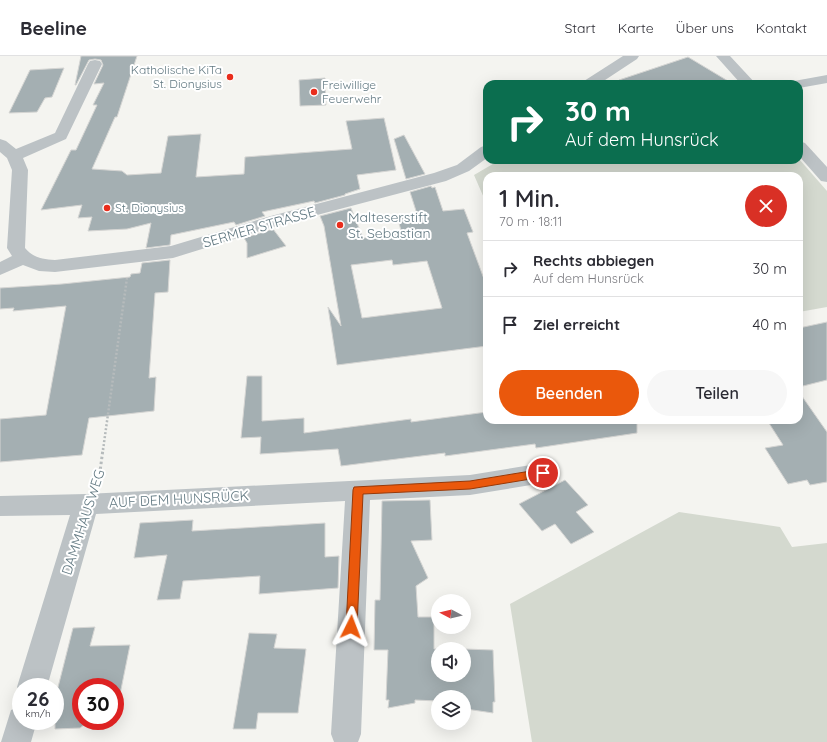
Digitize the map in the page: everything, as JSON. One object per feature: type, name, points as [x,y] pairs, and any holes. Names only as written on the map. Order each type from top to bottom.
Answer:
[{"type":"street","points":[[595,80],[632,56]]},
{"type":"street","points":[[722,56],[745,80]]},
{"type":"street","points":[[14,156],[61,136],[95,64]]},
{"type":"street","points":[[803,83],[827,79]]},
{"type":"street","points":[[0,144],[14,156],[20,170],[16,248],[23,258],[0,269]]},
{"type":"street","points":[[803,150],[827,177]]},
{"type":"street","name":"SERMER STRASSE","points":[[23,258],[39,265],[55,266],[173,252],[277,220],[440,177],[463,168],[483,154]]},
{"type":"street","name":"AUF DEM HUNSRÜCK","points":[[0,506],[86,504],[470,485],[543,473]]},
{"type":"street","points":[[346,734],[358,490]]},
{"type":"street","name":"DAMMHAUSWEG","points":[[35,678],[86,504]]},
{"type":"street","points":[[16,742],[19,730]]},
{"type":"path","name":"DAMMHAUSWEG","points":[[86,504],[100,477],[130,258]]},
{"type":"shaded area","points":[[493,164],[803,164],[827,191],[827,307],[803,311],[803,172],[483,172],[483,196],[474,175]]},
{"type":"shaded area","points":[[679,512],[780,527],[792,547],[827,543],[827,742],[532,742],[510,604]]},
{"type":"building","points":[[81,56],[137,56],[117,117],[115,117],[92,169],[122,171],[127,175],[161,173],[168,136],[201,134],[196,177],[244,174],[245,157],[352,149],[346,121],[384,118],[396,170],[357,175],[360,189],[345,195],[315,203],[314,201],[262,212],[265,216],[236,225],[234,222],[171,235],[170,245],[146,248],[151,223],[127,229],[88,231],[92,217],[78,218],[82,205],[41,210],[71,150],[76,150],[97,105],[93,105],[104,83],[94,84],[103,65],[101,60],[95,59],[89,60],[75,85]]},
{"type":"building","points":[[688,57],[726,80],[619,80]]},
{"type":"building","points":[[64,68],[52,97],[45,98],[37,112],[9,113],[30,70]]},
{"type":"building","name":"Freiwillige Feuerwehr","points":[[325,78],[326,105],[300,106],[299,80]]},
{"type":"building","points":[[404,135],[425,174],[406,179],[394,139]]},
{"type":"building","points":[[431,186],[432,188],[435,187],[443,211],[464,209],[473,232],[467,233],[483,276],[483,347],[337,365],[328,307],[341,326],[324,226],[320,216],[351,208],[363,238],[402,234],[397,216],[417,214],[410,192]],"holes":[[[392,260],[393,265],[427,261],[442,308],[362,318],[351,265]]]},
{"type":"building","points":[[273,229],[286,246],[247,258],[247,243],[244,238]]},
{"type":"building","points":[[170,260],[168,292],[155,293],[149,378],[156,377],[154,411],[89,418],[82,455],[0,462],[0,419],[46,415],[66,306],[13,311],[14,308],[0,309],[0,288],[62,284],[130,277],[131,274],[140,273],[142,263]]},
{"type":"building","points":[[827,322],[827,380],[803,386],[803,327]]},
{"type":"building","points":[[247,376],[262,376],[262,421],[304,418],[304,433],[411,419],[411,422],[483,413],[483,424],[637,424],[637,433],[536,448],[535,444],[445,456],[445,453],[341,466],[338,449],[260,454],[261,437],[241,438]]},
{"type":"building","points":[[803,398],[827,432],[827,482],[810,485],[807,480],[788,484],[765,448],[783,445],[770,424],[803,424]]},
{"type":"building","points":[[565,480],[588,505],[576,512],[594,532],[571,544],[555,524],[542,531],[519,504]]},
{"type":"building","points":[[430,500],[432,540],[411,541],[428,578],[416,586],[418,617],[431,617],[431,634],[434,634],[434,642],[431,642],[431,682],[471,682],[471,649],[493,650],[495,702],[493,702],[493,713],[471,710],[471,690],[431,690],[431,701],[415,700],[415,703],[388,708],[389,700],[386,700],[388,650],[374,650],[375,600],[380,600],[382,501]]},
{"type":"building","points":[[193,520],[192,531],[325,523],[325,557],[339,556],[338,588],[259,594],[260,576],[183,581],[180,599],[157,600],[167,555],[134,558],[140,523]]},
{"type":"building","points":[[95,627],[90,646],[130,645],[123,678],[72,678],[72,728],[64,729],[64,678],[60,678],[73,628]]},
{"type":"building","points":[[249,633],[277,634],[274,648],[306,649],[298,713],[258,713],[256,729],[233,729]]},
{"type":"place","name":"Katholische KiTa St. Dionysius","points":[[230,77]]},
{"type":"place","name":"Freiwillige Feuerwehr","points":[[314,92]]},
{"type":"place","name":"St. Dionysius","points":[[107,208]]},
{"type":"place","name":"Malteserstift St. Sebastian","points":[[340,225]]},
{"type":"route","points":[[351,627],[358,490],[470,485],[543,473]]}]
